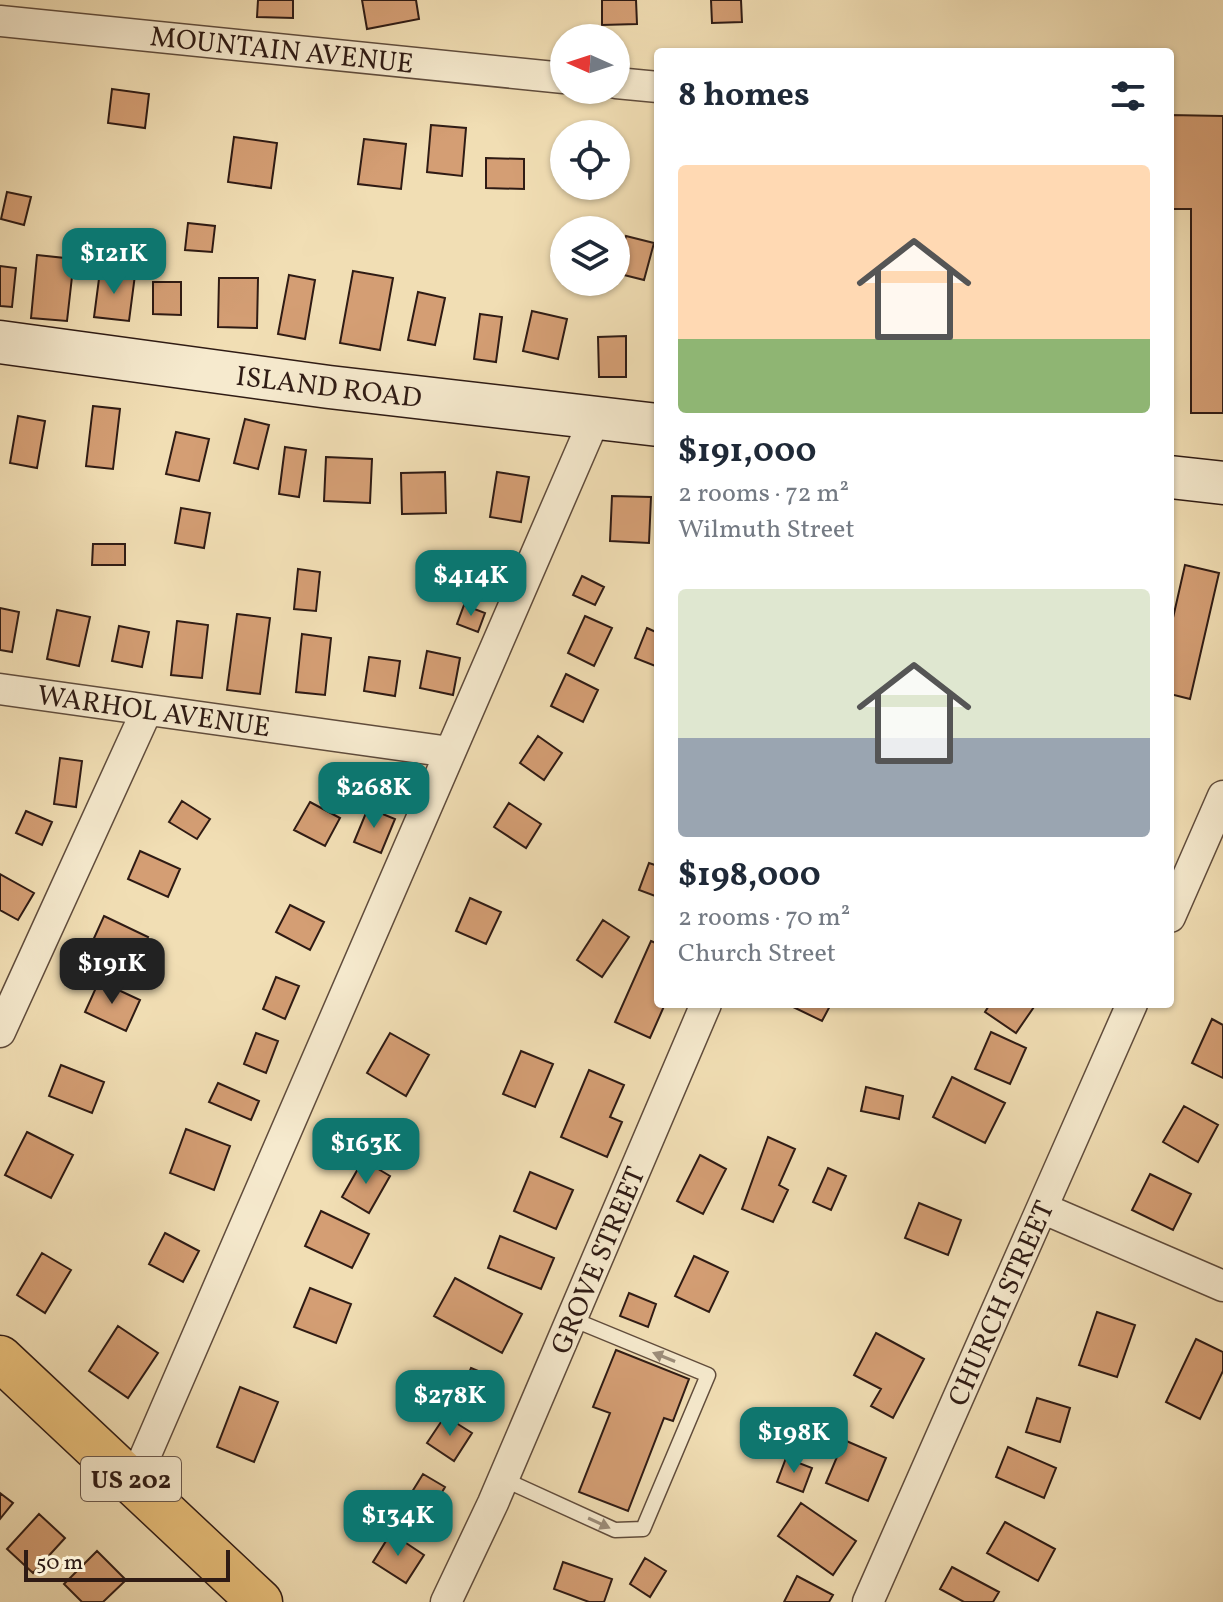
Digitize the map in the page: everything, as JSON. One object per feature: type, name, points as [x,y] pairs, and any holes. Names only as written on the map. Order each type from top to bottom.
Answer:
[{"type":"main road","name":"ISLAND ROAD","points":[[0,342],[329,387],[654,425]]},
{"type":"main road","points":[[1174,477],[1223,483]]},
{"type":"main road","name":"US 202","points":[[5,1373],[134,1482],[260,1602]]},
{"type":"street","points":[[0,4],[9,0]]},
{"type":"street","name":"MOUNTAIN AVENUE","points":[[0,21],[550,77]]},
{"type":"street","points":[[630,84],[654,87]]},
{"type":"street","points":[[134,1482],[595,418]]},
{"type":"street","name":"WARHOL AVENUE","points":[[0,689],[450,752]]},
{"type":"street","points":[[0,1032],[147,710]]},
{"type":"street","points":[[1174,908],[1223,796]]},
{"type":"street","name":"GROVE STREET","points":[[446,1602],[503,1479],[704,1008]]},
{"type":"street","name":"CHURCH STREET","points":[[868,1602],[1130,1008]]},
{"type":"street","points":[[1042,1208],[1223,1286]]},
{"type":"lane","points":[[503,1479],[615,1530],[643,1529],[708,1375],[572,1319]]},
{"type":"building","points":[[258,0],[293,0],[293,18],[257,17]]},
{"type":"building","points":[[362,0],[416,0],[419,19],[367,29]]},
{"type":"building","points":[[602,0],[636,0],[637,24],[602,24]]},
{"type":"building","points":[[711,0],[741,0],[742,22],[712,23]]},
{"type":"building","points":[[112,89],[149,94],[145,128],[108,123]]},
{"type":"building","points":[[1174,115],[1223,116],[1223,413],[1191,413],[1191,209],[1174,209]]},
{"type":"building","points":[[431,125],[466,128],[462,176],[427,172]]},
{"type":"building","points":[[234,137],[277,143],[271,188],[228,182]]},
{"type":"building","points":[[364,139],[406,144],[401,189],[358,184]]},
{"type":"building","points":[[486,158],[524,159],[524,189],[486,188]]},
{"type":"building","points":[[7,192],[31,197],[24,225],[1,219]]},
{"type":"building","points":[[188,223],[215,226],[212,252],[185,250]]},
{"type":"building","points":[[630,237],[654,243],[644,280],[630,276]]},
{"type":"building","points":[[37,255],[74,259],[67,321],[31,318]]},
{"type":"building","points":[[0,266],[16,268],[12,307],[0,306]]},
{"type":"building","points":[[100,271],[135,275],[129,321],[94,317]]},
{"type":"building","points":[[353,271],[393,278],[380,350],[340,343]]},
{"type":"building","points":[[289,275],[315,280],[305,339],[278,334]]},
{"type":"building","points":[[219,278],[258,278],[257,328],[218,327]]},
{"type":"building","points":[[153,282],[181,282],[181,315],[153,314]]},
{"type":"building","points":[[418,292],[445,298],[435,345],[408,340]]},
{"type":"building","points":[[532,311],[567,319],[558,359],[523,351]]},
{"type":"building","points":[[480,314],[502,317],[496,362],[474,359]]},
{"type":"building","points":[[626,336],[626,377],[599,377],[598,337]]},
{"type":"building","points":[[93,406],[120,409],[113,469],[86,466]]},
{"type":"building","points":[[18,416],[45,421],[37,468],[10,463]]},
{"type":"building","points":[[245,419],[269,425],[258,469],[234,463]]},
{"type":"building","points":[[176,432],[209,439],[199,481],[166,474]]},
{"type":"building","points":[[285,447],[306,450],[299,497],[279,494]]},
{"type":"building","points":[[326,457],[372,459],[370,503],[324,501]]},
{"type":"building","points":[[445,472],[446,513],[402,514],[401,473]]},
{"type":"building","points":[[497,472],[529,477],[521,522],[490,517]]},
{"type":"building","points":[[612,496],[651,497],[649,543],[610,541]]},
{"type":"building","points":[[181,508],[210,513],[204,548],[175,543]]},
{"type":"building","points":[[93,544],[125,544],[125,565],[92,565]]},
{"type":"building","points":[[461,553],[501,558],[496,596],[456,591]]},
{"type":"building","points":[[1185,565],[1219,573],[1190,699],[1174,695],[1174,613]]},
{"type":"building","points":[[298,569],[320,572],[316,611],[294,609]]},
{"type":"building","points":[[582,576],[604,587],[595,605],[573,595]]},
{"type":"building","points":[[464,605],[485,613],[478,632],[457,624]]},
{"type":"building","points":[[0,608],[19,612],[12,652],[0,650]]},
{"type":"building","points":[[57,610],[90,617],[79,666],[47,659]]},
{"type":"building","points":[[237,614],[270,618],[260,694],[227,690]]},
{"type":"building","points":[[585,616],[612,628],[594,666],[568,653]]},
{"type":"building","points":[[177,621],[208,625],[202,678],[171,675]]},
{"type":"building","points":[[119,626],[149,632],[142,667],[112,661]]},
{"type":"building","points":[[647,628],[654,631],[654,665],[635,658]]},
{"type":"building","points":[[302,634],[331,638],[325,695],[296,692]]},
{"type":"building","points":[[427,651],[460,658],[453,695],[420,688]]},
{"type":"building","points":[[369,657],[400,661],[395,696],[364,691]]},
{"type":"building","points":[[566,674],[598,690],[583,722],[551,706]]},
{"type":"building","points":[[538,736],[562,753],[544,780],[520,763]]},
{"type":"building","points":[[60,758],[82,761],[76,807],[54,804]]},
{"type":"building","points":[[182,801],[210,819],[197,839],[169,822]]},
{"type":"building","points":[[310,802],[340,818],[325,846],[294,830]]},
{"type":"building","points":[[509,803],[541,824],[526,848],[494,827]]},
{"type":"building","points":[[368,808],[395,819],[381,853],[354,842]]},
{"type":"building","points":[[26,811],[52,822],[42,845],[16,833]]},
{"type":"building","points":[[140,851],[180,869],[168,897],[128,879]]},
{"type":"building","points":[[649,863],[654,865],[654,896],[639,890]]},
{"type":"building","points":[[0,874],[34,893],[18,920],[0,910]]},
{"type":"building","points":[[470,898],[501,912],[486,944],[456,931]]},
{"type":"building","points":[[290,905],[324,922],[310,950],[276,932]]},
{"type":"building","points":[[104,916],[148,937],[134,967],[90,947]]},
{"type":"building","points":[[603,920],[629,937],[602,977],[577,960]]},
{"type":"building","points":[[651,941],[654,942],[654,1008],[663,1008],[650,1038],[615,1022]]},
{"type":"building","points":[[276,977],[299,986],[285,1019],[263,1009]]},
{"type":"building","points":[[99,981],[140,1000],[126,1031],[85,1012]]},
{"type":"building","points":[[795,1008],[829,1008],[822,1021]]},
{"type":"building","points":[[988,1008],[1033,1008],[1016,1033],[985,1012]]},
{"type":"building","points":[[1212,1019],[1223,1025],[1223,1078],[1192,1063]]},
{"type":"building","points":[[991,1032],[1026,1048],[1010,1084],[975,1069]]},
{"type":"building","points":[[256,1033],[278,1041],[266,1073],[244,1064]]},
{"type":"building","points":[[390,1033],[429,1055],[406,1096],[367,1073]]},
{"type":"building","points":[[521,1051],[553,1064],[535,1107],[503,1094]]},
{"type":"building","points":[[61,1065],[104,1082],[92,1113],[49,1096]]},
{"type":"building","points":[[589,1070],[624,1085],[610,1117],[622,1122],[607,1157],[561,1137]]},
{"type":"building","points":[[952,1077],[1005,1103],[985,1143],[933,1117]]},
{"type":"building","points":[[218,1083],[259,1101],[251,1120],[209,1102]]},
{"type":"building","points":[[866,1087],[903,1096],[899,1119],[861,1111]]},
{"type":"building","points":[[1184,1106],[1218,1125],[1198,1162],[1163,1142]]},
{"type":"building","points":[[186,1129],[230,1146],[214,1190],[170,1173]]},
{"type":"building","points":[[27,1132],[73,1155],[51,1198],[5,1175]]},
{"type":"building","points":[[768,1137],[795,1149],[779,1185],[788,1190],[773,1222],[742,1209]]},
{"type":"building","points":[[700,1155],[726,1169],[703,1214],[677,1201]]},
{"type":"building","points":[[363,1160],[390,1176],[369,1213],[342,1197]]},
{"type":"building","points":[[828,1168],[846,1176],[831,1210],[813,1202]]},
{"type":"building","points":[[530,1172],[573,1190],[556,1229],[514,1211]]},
{"type":"building","points":[[1150,1174],[1191,1194],[1173,1230],[1132,1210]]},
{"type":"building","points":[[919,1203],[961,1220],[948,1255],[905,1238]]},
{"type":"building","points":[[321,1211],[369,1234],[352,1268],[305,1246]]},
{"type":"building","points":[[165,1233],[199,1251],[183,1282],[149,1264]]},
{"type":"building","points":[[500,1236],[554,1258],[541,1289],[488,1268]]},
{"type":"building","points":[[42,1253],[71,1270],[45,1313],[17,1295]]},
{"type":"building","points":[[694,1256],[728,1272],[709,1312],[675,1296]]},
{"type":"building","points":[[455,1278],[522,1314],[502,1353],[434,1316]]},
{"type":"building","points":[[310,1288],[351,1304],[336,1343],[294,1327]]},
{"type":"building","points":[[629,1293],[656,1304],[648,1327],[620,1316]]},
{"type":"building","points":[[1097,1312],[1135,1325],[1117,1377],[1079,1365]]},
{"type":"building","points":[[118,1326],[158,1353],[128,1398],[89,1371]]},
{"type":"building","points":[[876,1333],[924,1359],[893,1418],[871,1406],[881,1389],[854,1375]]},
{"type":"building","points":[[1196,1339],[1223,1352],[1223,1371],[1200,1419],[1166,1402]]},
{"type":"building","points":[[616,1350],[689,1379],[673,1421],[664,1418],[628,1511],[579,1492],[610,1413],[593,1407]]},
{"type":"building","points":[[471,1368],[502,1381],[490,1414],[457,1401]]},
{"type":"building","points":[[240,1387],[278,1402],[254,1462],[217,1447]]},
{"type":"building","points":[[1037,1398],[1070,1408],[1060,1442],[1026,1432]]},
{"type":"building","points":[[445,1416],[472,1433],[454,1461],[427,1443]]},
{"type":"building","points":[[844,1440],[886,1458],[868,1501],[826,1483]]},
{"type":"building","points":[[1008,1447],[1056,1468],[1044,1498],[996,1477]]},
{"type":"building","points":[[786,1458],[812,1468],[803,1492],[777,1482]]},
{"type":"building","points":[[423,1474],[445,1487],[429,1514],[407,1500]]},
{"type":"building","points":[[0,1493],[13,1503],[0,1519]]},
{"type":"building","points":[[801,1503],[856,1541],[833,1575],[778,1536]]},
{"type":"building","points":[[39,1514],[65,1538],[33,1573],[7,1549]]},
{"type":"building","points":[[1005,1522],[1055,1549],[1038,1581],[987,1553]]},
{"type":"building","points":[[391,1533],[424,1555],[406,1583],[373,1562]]},
{"type":"building","points":[[97,1551],[126,1580],[103,1602],[82,1602],[64,1584]]},
{"type":"building","points":[[645,1558],[666,1571],[650,1597],[630,1584]]},
{"type":"building","points":[[563,1562],[612,1579],[604,1602],[589,1602],[554,1589]]},
{"type":"building","points":[[952,1567],[999,1592],[993,1602],[964,1602],[940,1589]]},
{"type":"building","points":[[797,1576],[833,1595],[829,1602],[784,1602]]}]
